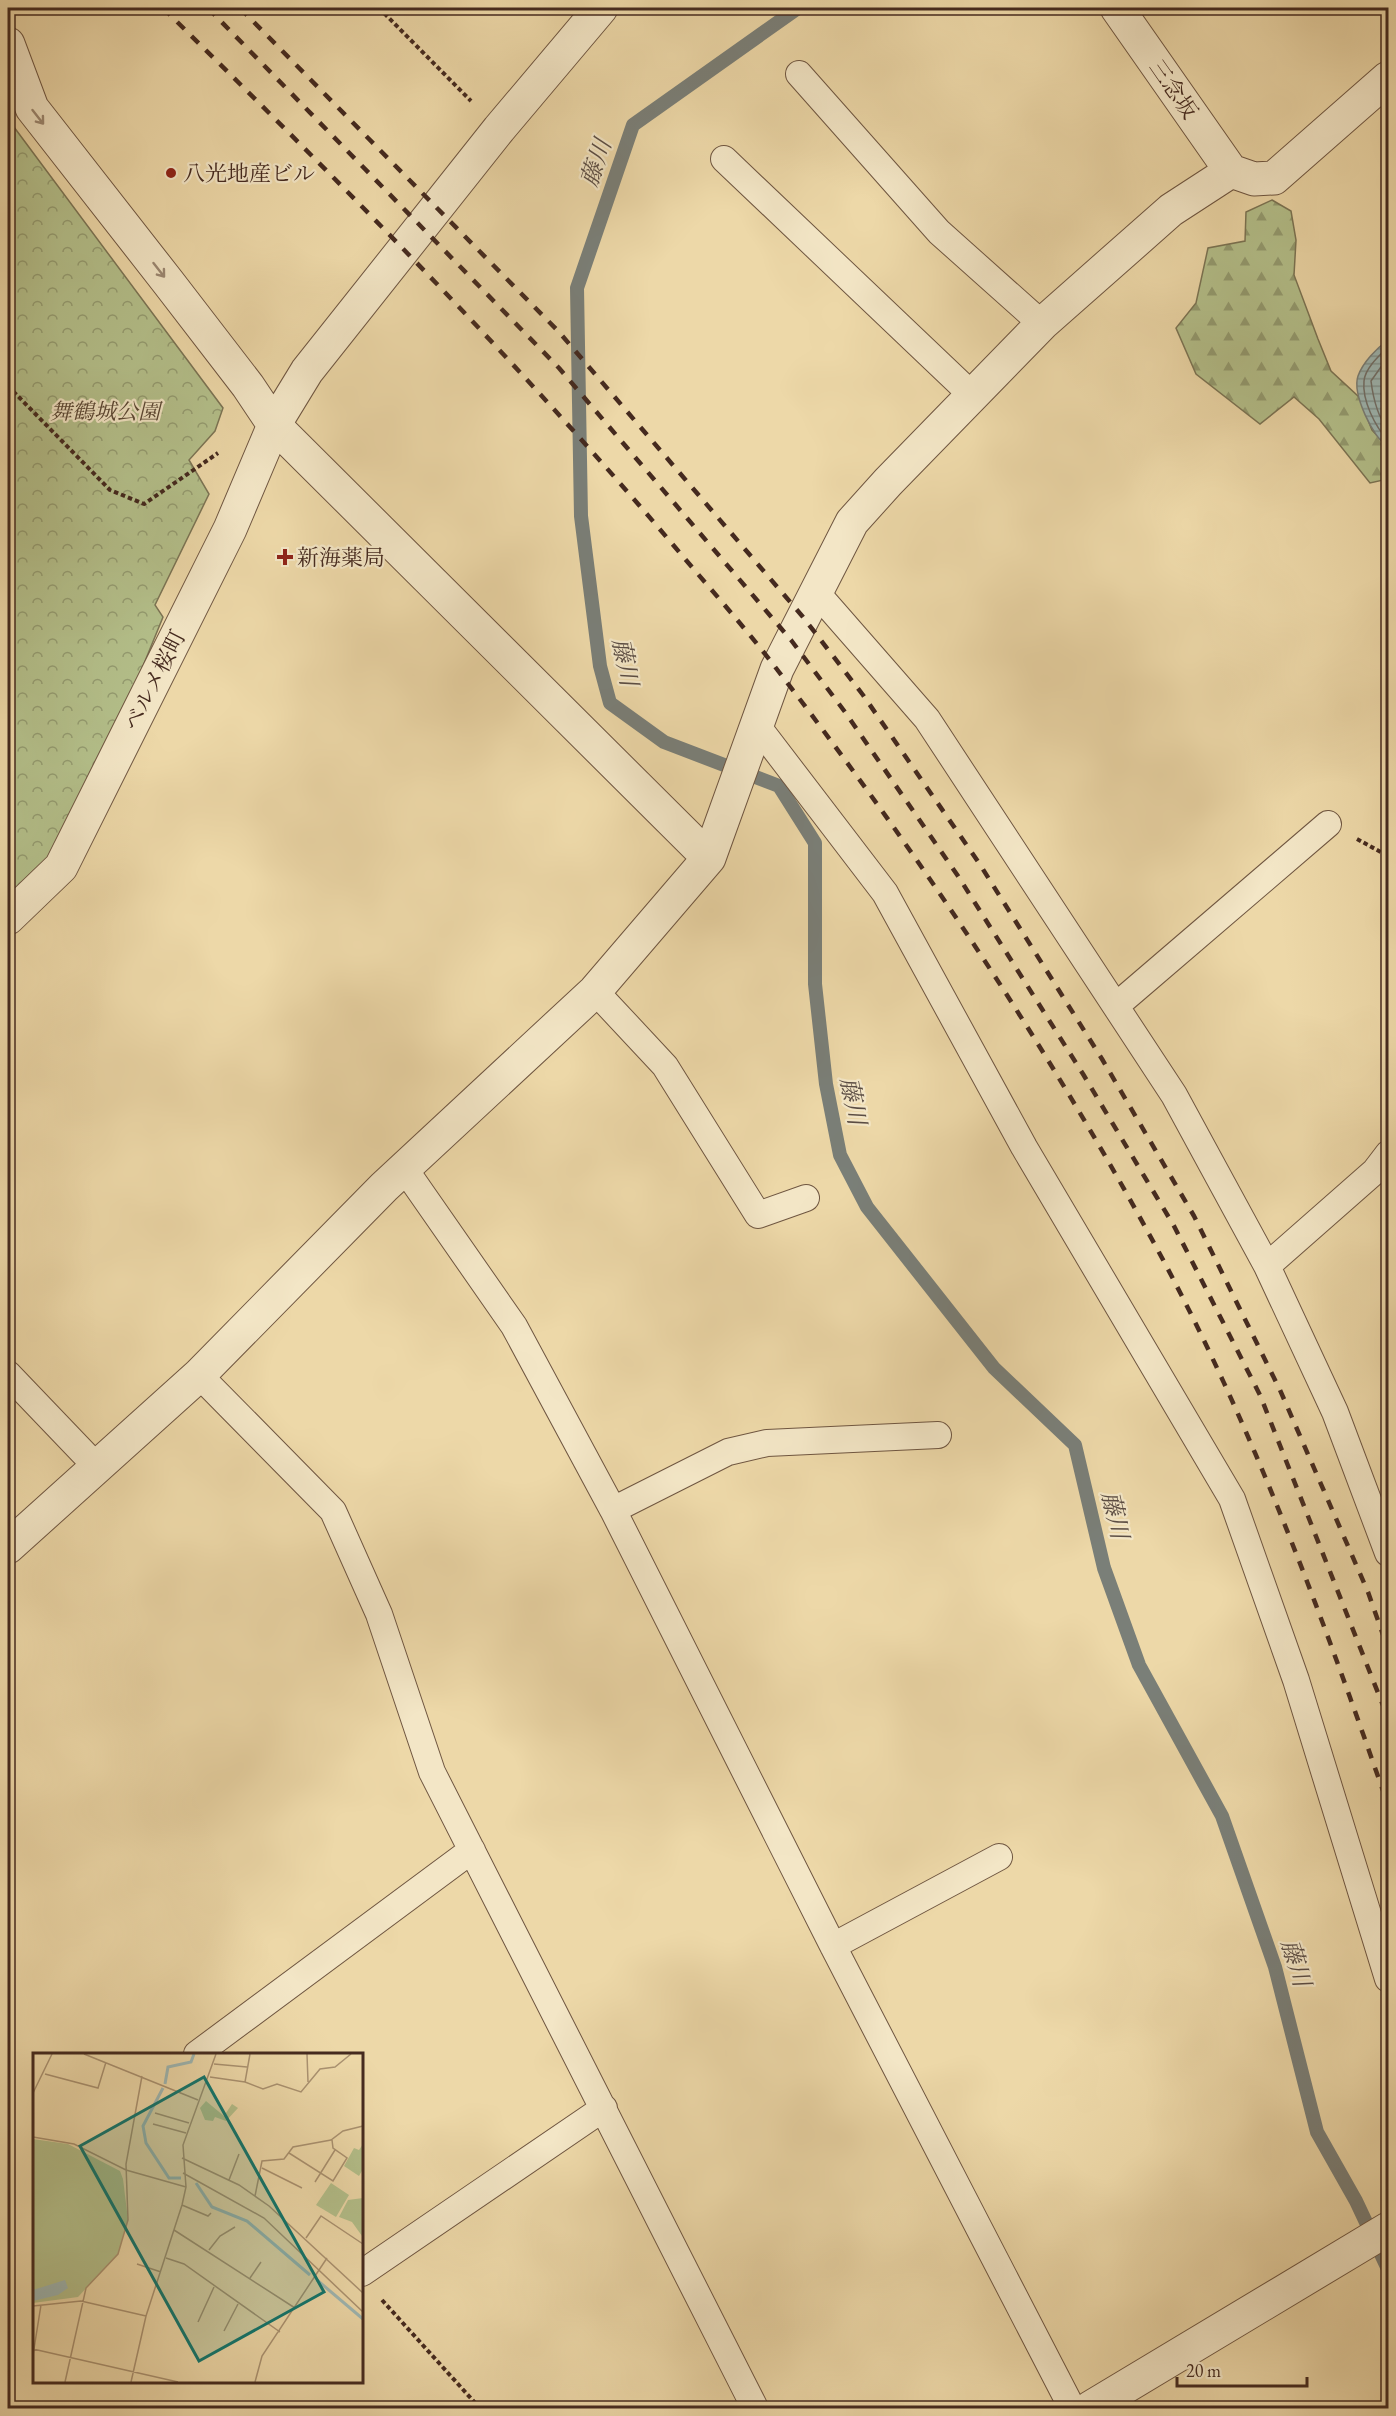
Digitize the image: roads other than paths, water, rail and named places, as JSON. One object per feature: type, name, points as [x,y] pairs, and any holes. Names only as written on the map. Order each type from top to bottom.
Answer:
[{"type":"street","name":"ベルメ桜町","points":[[8,918],[60,867],[230,529],[274,425],[307,371],[499,129],[600,8]]},
{"type":"street","name":"三念坂","points":[[1118,8],[1231,171]]},
{"type":"street","points":[[8,44],[32,108],[197,320],[274,425],[709,858]]},
{"type":"street","points":[[8,1547],[199,1375],[404,1168],[595,991],[709,858],[777,669],[852,522],[896,473],[1042,324],[1171,210],[1231,171],[1254,179],[1274,178],[1389,78]]},
{"type":"street","points":[[1090,2409],[1389,2229]]},
{"type":"lane","points":[[800,74],[939,232],[1042,324]]},
{"type":"lane","points":[[724,159],[973,396]]},
{"type":"lane","points":[[816,592],[927,719],[1174,1095],[1267,1266],[1335,1413],[1389,1553]]},
{"type":"lane","points":[[752,735],[885,893],[1024,1147],[1232,1499],[1296,1680],[1389,1979]]},
{"type":"lane","points":[[1117,1005],[1301,850],[1328,824]]},
{"type":"lane","points":[[595,991],[665,1066],[758,1215],[806,1198]]},
{"type":"lane","points":[[1267,1266],[1375,1172],[1389,1154]]},
{"type":"lane","points":[[404,1168],[514,1326],[613,1510],[833,1946],[1072,2409]]},
{"type":"lane","points":[[8,1374],[97,1467]]},
{"type":"lane","points":[[199,1375],[333,1510],[379,1614],[432,1772],[755,2409]]},
{"type":"lane","points":[[613,1510],[728,1452],[767,1443],[938,1435]]},
{"type":"lane","points":[[200,2053],[472,1850]]},
{"type":"lane","points":[[833,1946],[999,1857]]},
{"type":"lane","points":[[363,2272],[604,2108]]},
{"type":"water","points":[[1388,340],[1388,447],[1376,435],[1365,415],[1357,384],[1360,371],[1367,361]]},
{"type":"waterway","name":"藤川","points":[[798,8],[633,125],[577,288],[581,516],[600,666],[610,703],[664,742],[779,786],[815,843],[815,984],[826,1084],[840,1155],[867,1207],[994,1368],[1075,1445],[1104,1568],[1139,1665],[1222,1816],[1275,1967],[1317,2132],[1356,2201],[1388,2269]]},
{"type":"railway","points":[[163,8],[428,274],[619,482],[767,657],[830,739],[928,876],[1065,1088],[1149,1234],[1185,1303],[1251,1443],[1280,1514],[1309,1586],[1388,1805]]},
{"type":"railway","points":[[208,8],[559,368],[791,640],[845,712],[958,876],[1083,1074],[1174,1226],[1260,1395],[1388,1718]]},
{"type":"railway","points":[[240,8],[559,332],[803,617],[863,695],[979,863],[1102,1059],[1194,1216],[1280,1390],[1368,1592],[1388,1649]]},
{"type":"place","name":"八光地産ビル","points":[[171,173]]},
{"type":"place","name":"新海薬局","points":[[285,557]]},
{"type":"park label","name":"舞鶴城公園","points":[[105,411]]}]
